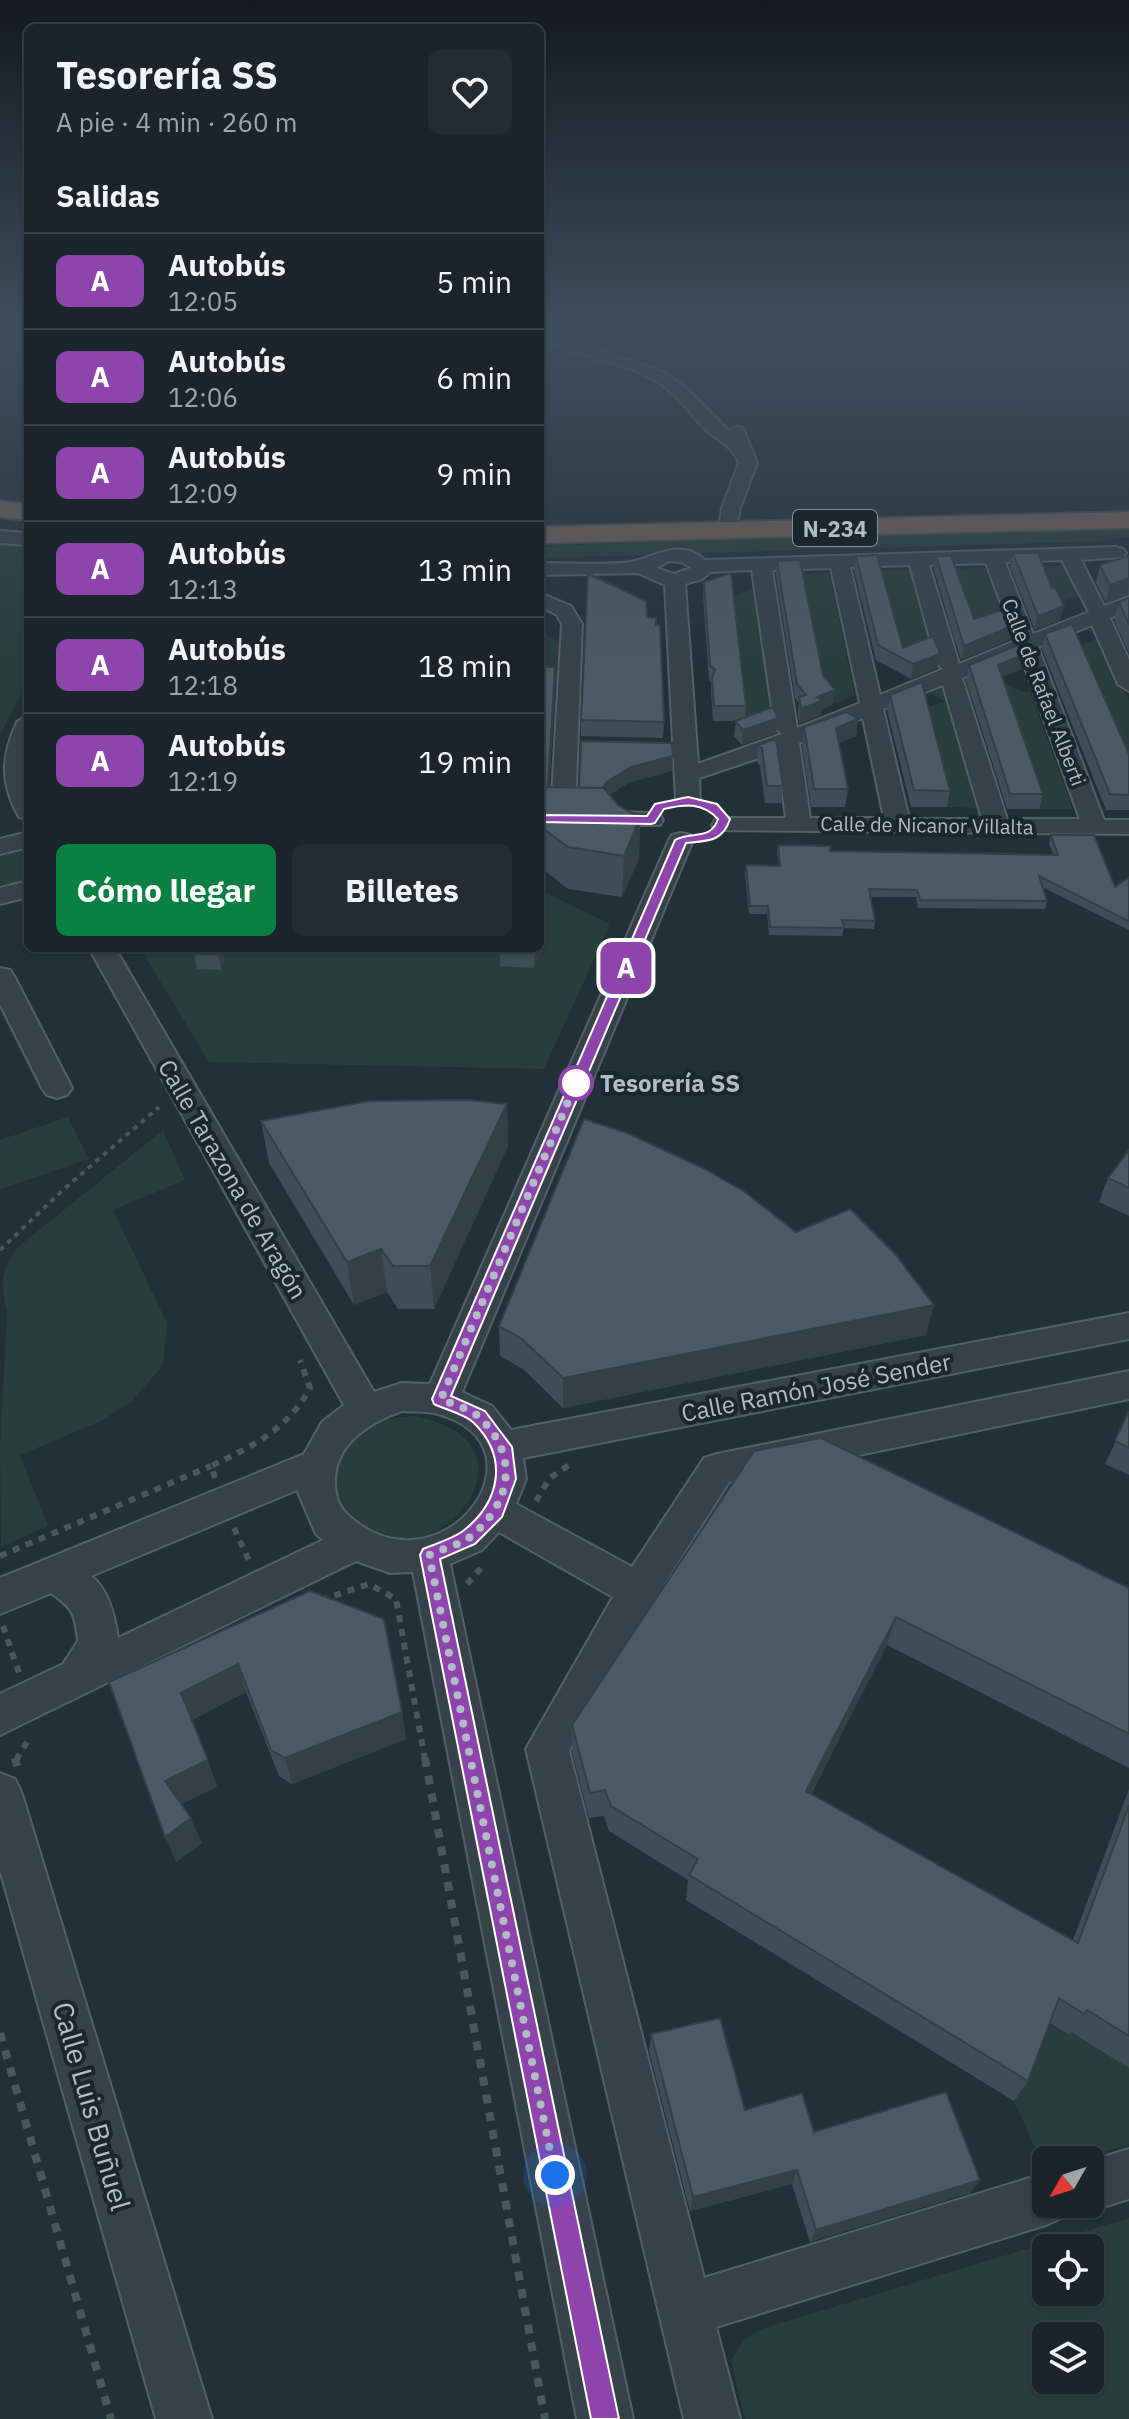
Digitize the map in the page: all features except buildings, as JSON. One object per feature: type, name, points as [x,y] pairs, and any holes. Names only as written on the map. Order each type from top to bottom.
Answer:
[{"type":"highway","points":[[0,509],[24,512]]},
{"type":"highway","name":"N-234","points":[[544,535],[1129,520]]},
{"type":"street","points":[[737,444],[744,449]]},
{"type":"street","points":[[728,531],[729,514],[748,463],[741,444]]},
{"type":"street","points":[[0,537],[24,539]]},
{"type":"street","points":[[645,567],[650,559],[675,555],[692,558],[701,566],[1125,552]]},
{"type":"street","points":[[1070,556],[1129,684]]},
{"type":"street","name":"Calle de Rafael Alberti","points":[[994,558],[1095,827]]},
{"type":"street","points":[[918,560],[997,827]]},
{"type":"street","points":[[839,562],[898,825]]},
{"type":"street","points":[[761,564],[799,824]]},
{"type":"street","points":[[544,569],[645,567],[658,577],[675,580],[698,574],[701,566]]},
{"type":"street","points":[[675,580],[688,800]]},
{"type":"street","points":[[545,605],[592,589]]},
{"type":"street","points":[[687,774],[718,766],[786,734],[1096,611],[1129,593]]},
{"type":"street","points":[[1096,611],[1129,603]]},
{"type":"street","points":[[545,605],[570,616],[572,624],[578,746],[552,818],[651,820]]},
{"type":"street","points":[[24,730],[12,768],[16,791],[24,805]]},
{"type":"street","points":[[658,748],[684,748]]},
{"type":"street","points":[[688,800],[713,807],[720,812],[724,825],[713,836],[681,840],[662,835],[651,820],[659,807],[688,800]]},
{"type":"street","name":"Calle de Nicanor Villalta","points":[[724,825],[1129,827]]},
{"type":"street","points":[[0,847],[24,840]]},
{"type":"street","points":[[441,1399],[681,840]]},
{"type":"street","points":[[0,896],[24,890]]},
{"type":"street","name":"Calle Tarazona de Aragón","points":[[104,952],[365,1409]]},
{"type":"street","points":[[4,994],[57,1088]]},
{"type":"street","name":"Calle Ramón José Sender","points":[[503,1447],[1129,1326]]},
{"type":"street","points":[[712,2419],[547,1749],[638,1591],[717,1469],[1129,1385]]},
{"type":"street","points":[[402,1397],[441,1399],[479,1416],[503,1447],[507,1479],[495,1511],[468,1538],[429,1555],[390,1556],[354,1544],[329,1522],[316,1495],[317,1465],[335,1433],[365,1409],[402,1397]]},
{"type":"street","points":[[0,1596],[317,1465]]},
{"type":"street","points":[[495,1511],[638,1591]]},
{"type":"street","points":[[0,1715],[354,1544]]},
{"type":"street","points":[[429,1555],[605,2419]]},
{"type":"street","points":[[54,1573],[83,1593],[95,1616],[99,1644],[78,1677]]},
{"type":"street","name":"Calle Luis Buñuel","points":[[10,1786],[184,2419]]},
{"type":"street","points":[[1104,2182],[1129,2174]]},
{"type":"street","points":[[686,2310],[1032,2203]]},
{"type":"path","points":[[152,1094],[166,1120]]},
{"type":"path","points":[[0,1250],[63,1190],[159,1107]]},
{"type":"path","points":[[0,1556],[211,1466],[280,1432],[300,1409],[310,1388],[293,1348]]},
{"type":"path","points":[[211,1466],[223,1502],[261,1589]]},
{"type":"path","points":[[317,1602],[369,1584],[396,1599],[545,2419]]},
{"type":"path","points":[[10,1786],[15,1757],[38,1729]]},
{"type":"path","points":[[0,2033],[111,2419]]},
{"type":"green space","points":[[1129,528],[1129,537],[1106,541],[544,558],[544,546]]},
{"type":"green space","points":[[0,543],[24,546],[24,689],[0,735]]},
{"type":"green space","points":[[1034,566],[1069,566],[1083,595],[1037,609]]},
{"type":"green space","points":[[985,568],[1005,622],[948,643],[940,619],[962,619],[950,569]]},
{"type":"green space","points":[[915,570],[938,647],[889,667],[876,660],[874,651],[897,651],[879,571]]},
{"type":"green space","points":[[829,573],[855,695],[836,704],[828,699],[799,574]]},
{"type":"green space","points":[[752,588],[760,588],[779,726],[744,721],[731,599]]},
{"type":"green space","points":[[1096,623],[1129,701],[1129,778],[1041,645],[1071,649],[1100,637],[1082,628]]},
{"type":"green space","points":[[544,634],[559,642],[557,683],[544,683]]},
{"type":"green space","points":[[963,675],[982,685],[998,679],[1020,691],[1030,692],[1073,809],[1039,809],[1001,697],[964,696],[958,677]]},
{"type":"green space","points":[[948,682],[979,808],[947,807],[924,719],[890,718],[886,706],[915,713],[944,701],[923,689]]},
{"type":"green space","points":[[24,849],[24,883],[0,890],[0,855]]},
{"type":"green space","points":[[544,892],[610,924],[544,1069],[209,1062],[142,952],[544,952]]},
{"type":"green space","points":[[68,1117],[89,1159],[0,1189],[0,1140]]},
{"type":"green space","points":[[163,1130],[185,1180],[113,1210],[167,1323],[163,1365],[131,1402],[99,1422],[20,1455],[48,1526],[1,1547],[0,1447],[7,1312],[3,1292],[5,1270],[18,1247]]},
{"type":"green space","points":[[414,1416],[456,1431],[476,1455],[477,1482],[464,1508],[440,1528],[410,1539],[377,1536],[345,1515],[337,1503],[333,1490],[336,1464],[350,1441],[360,1432],[382,1421]]},
{"type":"green space","points":[[1044,2020],[1129,2066],[1129,2144],[1104,2152],[1104,2146],[1034,2146],[1014,2101]]},
{"type":"green space","points":[[1129,2218],[1129,2419],[745,2419],[731,2360],[745,2339],[764,2328],[1032,2247],[1032,2306],[1104,2306],[1104,2234],[1076,2234]]},
{"type":"bus line","name":"A","points":[[544,818],[651,820],[653,812],[659,807],[688,800],[713,807],[724,819],[724,825],[713,836],[703,840],[681,840],[441,1399],[479,1416],[503,1447],[507,1479],[495,1511],[468,1538],[429,1555],[605,2419]]},
{"type":"place","name":"Tesorería SS","points":[[576,1083]]},
{"type":"route","points":[[555,2175],[429,1555],[468,1538],[495,1511],[507,1479],[503,1447],[479,1416],[441,1399],[576,1083]]}]
